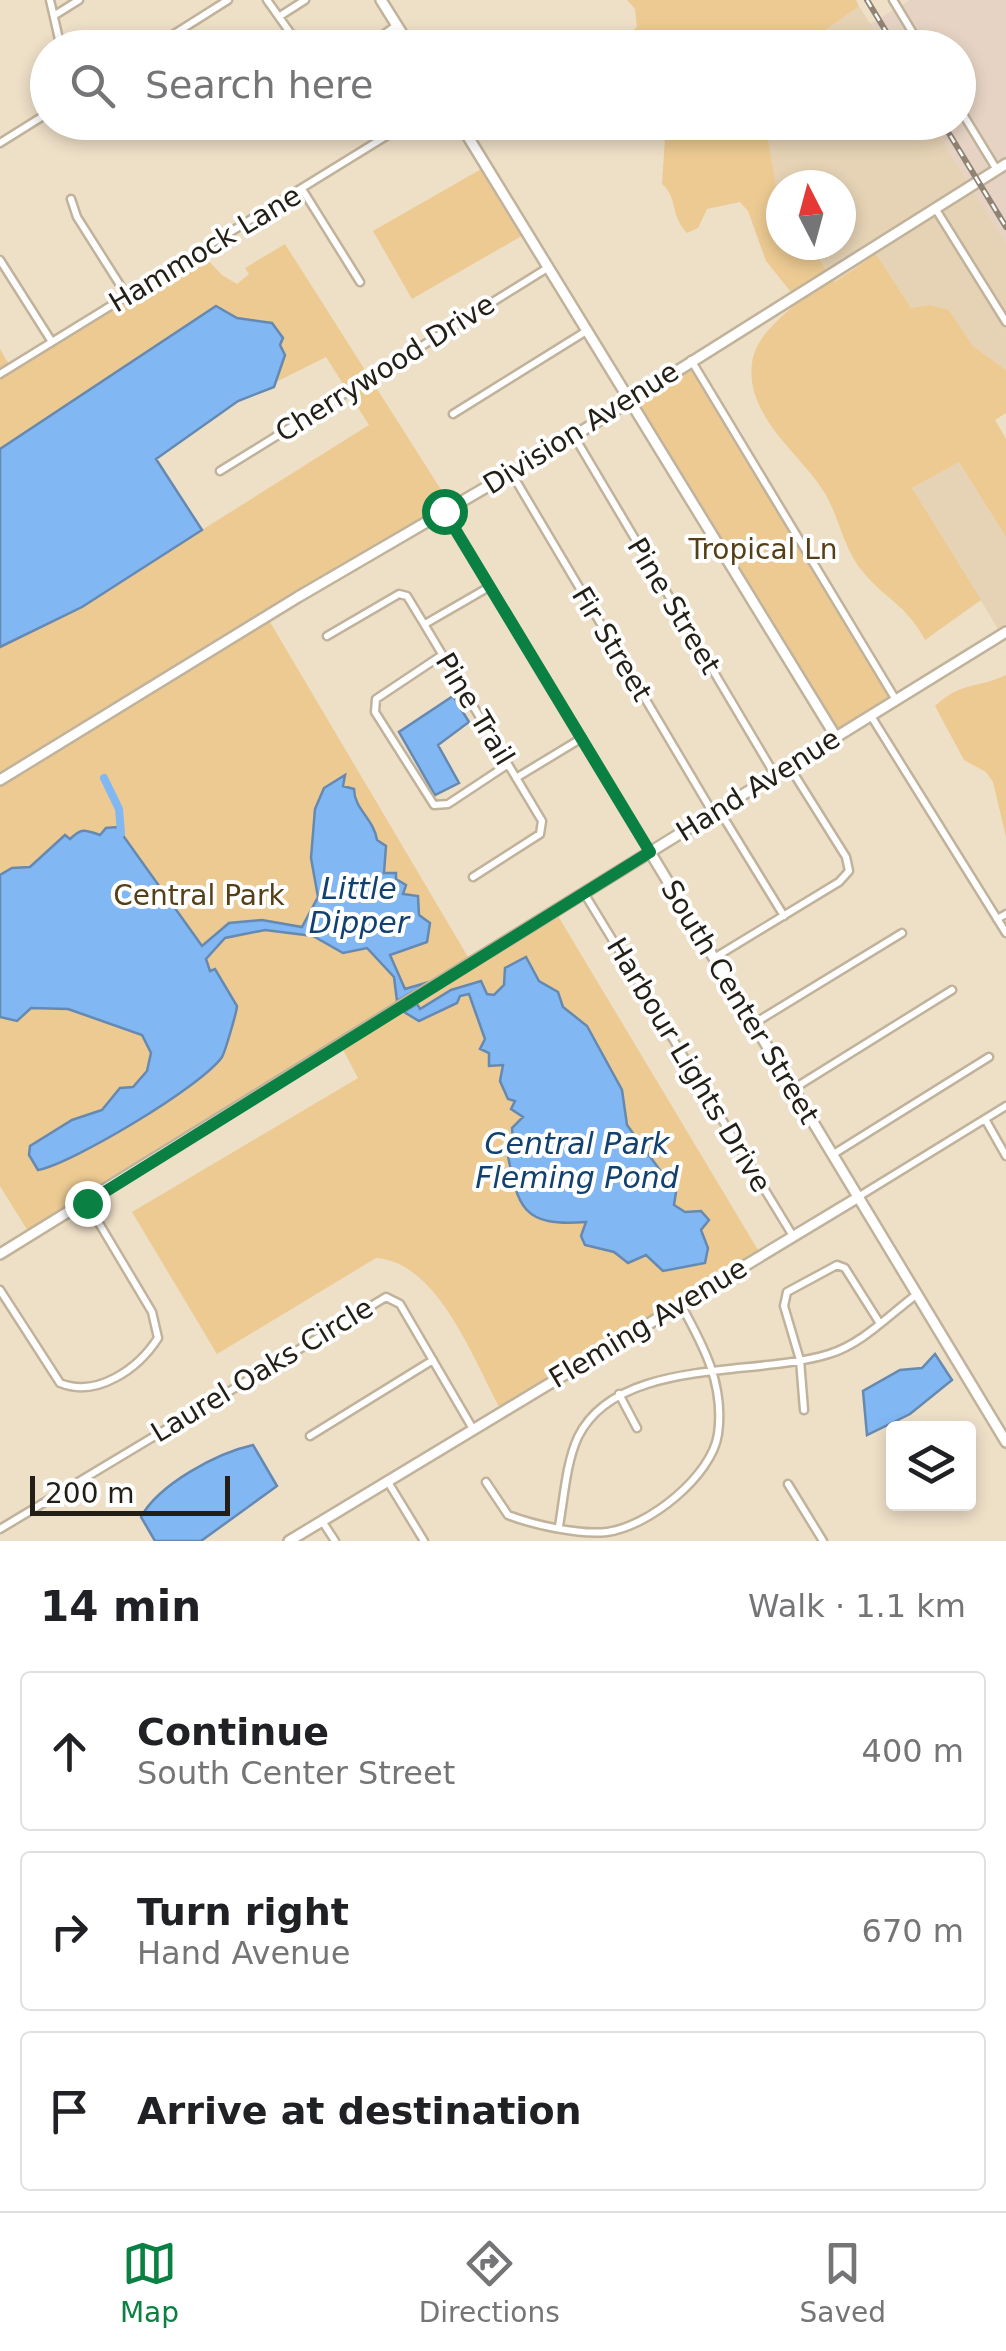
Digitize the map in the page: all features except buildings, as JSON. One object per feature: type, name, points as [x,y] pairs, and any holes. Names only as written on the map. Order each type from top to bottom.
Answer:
[{"type":"street","points":[[50,0],[58,30]]},
{"type":"street","points":[[56,15],[79,0]]},
{"type":"street","points":[[180,30],[228,0]]},
{"type":"street","points":[[267,0],[289,30]]},
{"type":"street","points":[[280,16],[305,0]]},
{"type":"street","points":[[894,0],[912,30]]},
{"type":"street","points":[[384,1],[400,30]]},
{"type":"street","points":[[391,30],[397,26]]},
{"type":"street","points":[[0,144],[30,125]]},
{"type":"street","points":[[976,131],[1002,167]]},
{"type":"street","name":"Hammock Lane","points":[[0,374],[381,140]]},
{"type":"street","points":[[471,140],[836,737]]},
{"type":"street","name":"Division Avenue","points":[[0,780],[444,511],[512,474],[1002,167]]},
{"type":"street","points":[[302,190],[360,282]]},
{"type":"street","points":[[72,198],[77,217],[127,296]]},
{"type":"street","points":[[935,207],[1006,322]]},
{"type":"street","points":[[0,260],[52,342]]},
{"type":"street","name":"Cherrywood Drive","points":[[220,471],[550,266]]},
{"type":"street","points":[[453,414],[589,329]]},
{"type":"street","points":[[690,359],[896,700]]},
{"type":"street","name":"Pine Street","points":[[574,436],[775,775]]},
{"type":"street","name":"Fir Street","points":[[512,474],[716,812],[784,916]]},
{"type":"street","name":"South Center Street","points":[[444,511],[1006,1442]]},
{"type":"street","points":[[424,624],[489,587]]},
{"type":"street","name":"Pine Trail","points":[[327,636],[399,594],[407,596],[424,624],[542,821],[540,834],[472,877]]},
{"type":"street","name":"Hand Avenue","points":[[0,1254],[1006,632]]},
{"type":"street","points":[[442,655],[376,699],[375,712],[434,805],[448,804],[508,765]]},
{"type":"street","points":[[870,716],[1006,933]]},
{"type":"street","points":[[516,778],[582,738]]},
{"type":"street","points":[[712,959],[850,871],[846,856],[789,766]]},
{"type":"street","name":"Harbour Lights Drive","points":[[584,893],[794,1236]]},
{"type":"street","points":[[998,919],[1006,914]]},
{"type":"street","points":[[752,1024],[902,934]]},
{"type":"street","points":[[792,1090],[952,990]]},
{"type":"street","points":[[832,1154],[989,1057]]},
{"type":"street","name":"Fleming Avenue","points":[[289,1541],[1006,1106]]},
{"type":"street","points":[[985,1119],[1006,1156]]},
{"type":"street","points":[[0,1290],[60,1382],[75,1389],[95,1386],[148,1353],[158,1338],[152,1312],[87,1203]]},
{"type":"street","points":[[804,1410],[800,1360],[783,1298],[830,1266],[845,1268],[879,1322]]},
{"type":"street","points":[[560,1526],[577,1439],[591,1416],[619,1394],[650,1382],[842,1350],[916,1295]]},
{"type":"street","name":"Laurel Oaks Circle","points":[[0,1529],[380,1298],[394,1299],[400,1304],[474,1430]]},
{"type":"street","points":[[486,1482],[508,1515],[605,1532],[625,1528],[698,1478],[718,1440],[715,1374],[680,1302]]},
{"type":"street","points":[[310,1436],[433,1360]]},
{"type":"street","points":[[619,1394],[637,1428]]},
{"type":"street","points":[[388,1482],[424,1541]]},
{"type":"street","points":[[788,1484],[824,1541]]},
{"type":"street","points":[[322,1521],[334,1541]]},
{"type":"shaded area","points":[[910,0],[1006,0],[1006,160],[998,165],[976,128],[976,30],[916,30],[901,6]]},
{"type":"shaded area","points":[[859,6],[874,30],[821,30]]},
{"type":"shaded area","points":[[895,9],[908,30],[874,30],[870,24]]},
{"type":"shaded area","points":[[768,140],[942,140],[968,182],[856,251],[856,170],[772,170]]},
{"type":"shaded area","points":[[942,140],[975,140],[992,168],[968,182]]},
{"type":"shaded area","points":[[1006,168],[1006,243],[972,189]]},
{"type":"shaded area","points":[[972,189],[1006,243],[1006,316],[940,208]]},
{"type":"shaded area","points":[[934,212],[1006,329],[1006,370],[973,346],[949,310],[931,305],[911,308],[876,254],[834,282],[830,276]]},
{"type":"shaded area","points":[[820,260],[842,260],[826,270]]},
{"type":"shaded area","points":[[959,462],[1006,537],[1006,628],[1000,632],[912,488]]},
{"type":"green space","points":[[627,0],[856,0],[859,6],[825,30],[633,30],[637,27],[635,9]]},
{"type":"green space","points":[[665,140],[769,140],[773,170],[766,170],[766,260],[820,260],[826,270],[791,292],[766,261],[748,211],[740,202],[707,209],[698,228],[687,233],[662,184]]},
{"type":"green space","points":[[483,168],[525,234],[412,299],[373,231]]},
{"type":"green space","name":"Central Park","points":[[285,244],[452,507],[267,617],[471,962],[555,911],[761,1255],[502,1412],[466,1342],[436,1295],[398,1264],[376,1258],[217,1354],[132,1212],[358,1078],[340,1044],[31,1236],[0,1186],[0,349],[10,366],[200,252],[222,275],[237,284],[249,274],[245,268]],"holes":[[[326,357],[369,425],[202,530],[156,460],[238,401]]]},
{"type":"green space","points":[[876,254],[911,308],[931,305],[949,310],[973,346],[1006,370],[1006,413],[995,420],[1006,439],[1006,537],[959,462],[912,488],[981,600],[925,640],[911,618],[857,563],[826,495],[766,418],[752,383],[752,363],[758,345],[797,302],[795,298],[830,276],[835,282]]},
{"type":"green space","name":"Tropical Ln","points":[[689,364],[891,698],[837,732],[635,399]]},
{"type":"green space","points":[[1006,675],[1006,837],[993,782],[986,772],[964,760],[935,706],[962,689]]},
{"type":"water","points":[[216,306],[237,318],[272,323],[283,338],[280,345],[285,355],[274,387],[238,401],[156,459],[202,530],[82,607],[0,647],[0,449]]},
{"type":"water","points":[[453,696],[469,722],[438,745],[459,783],[435,795],[399,732]]},
{"type":"water","name":"Little Dipper","points":[[345,775],[343,786],[354,789],[377,840],[386,846],[384,873],[396,873],[396,879],[406,885],[403,894],[418,896],[419,915],[430,923],[427,942],[390,955],[405,989],[429,982],[397,1001],[394,977],[367,948],[343,953],[313,936],[265,930],[225,938],[206,959],[210,971],[215,969],[237,1006],[222,1057],[189,1086],[134,1122],[78,1154],[38,1170],[29,1155],[30,1146],[72,1120],[102,1110],[120,1088],[133,1087],[147,1071],[151,1053],[142,1035],[68,1009],[31,1008],[17,1021],[0,1017],[0,875],[12,868],[30,867],[65,835],[70,839],[84,831],[100,835],[106,828],[117,827],[202,946],[229,923],[262,920],[302,927],[318,897],[311,858],[315,809],[324,788]]},
{"type":"water","name":"Central Park Fleming Pond","points":[[526,957],[539,981],[558,992],[563,1007],[587,1026],[622,1090],[627,1125],[676,1192],[674,1205],[685,1212],[701,1211],[709,1220],[701,1230],[708,1248],[705,1263],[663,1271],[646,1255],[628,1263],[614,1252],[585,1245],[581,1236],[586,1222],[548,1221],[527,1210],[515,1187],[507,1151],[514,1152],[512,1128],[523,1117],[511,1109],[515,1101],[508,1099],[500,1081],[503,1065],[489,1066],[489,1053],[480,1049],[485,1039],[469,994],[419,1021],[404,1012],[417,1004],[420,1009],[451,990],[481,981],[487,994],[494,995],[504,985],[505,968]]},
{"type":"water","points":[[935,1354],[952,1380],[910,1414],[886,1421],[886,1426],[867,1435],[863,1391],[900,1370],[922,1368]]},
{"type":"water","points":[[253,1445],[277,1486],[201,1541],[155,1541],[141,1517],[161,1493],[206,1463]]},
{"type":"waterway","points":[[104,778],[119,809],[121,833]]},
{"type":"railway","points":[[867,0],[885,30]]},
{"type":"railway","points":[[953,140],[1006,227]]},
{"type":"route","points":[[87,1203],[650,852],[444,511]]}]
